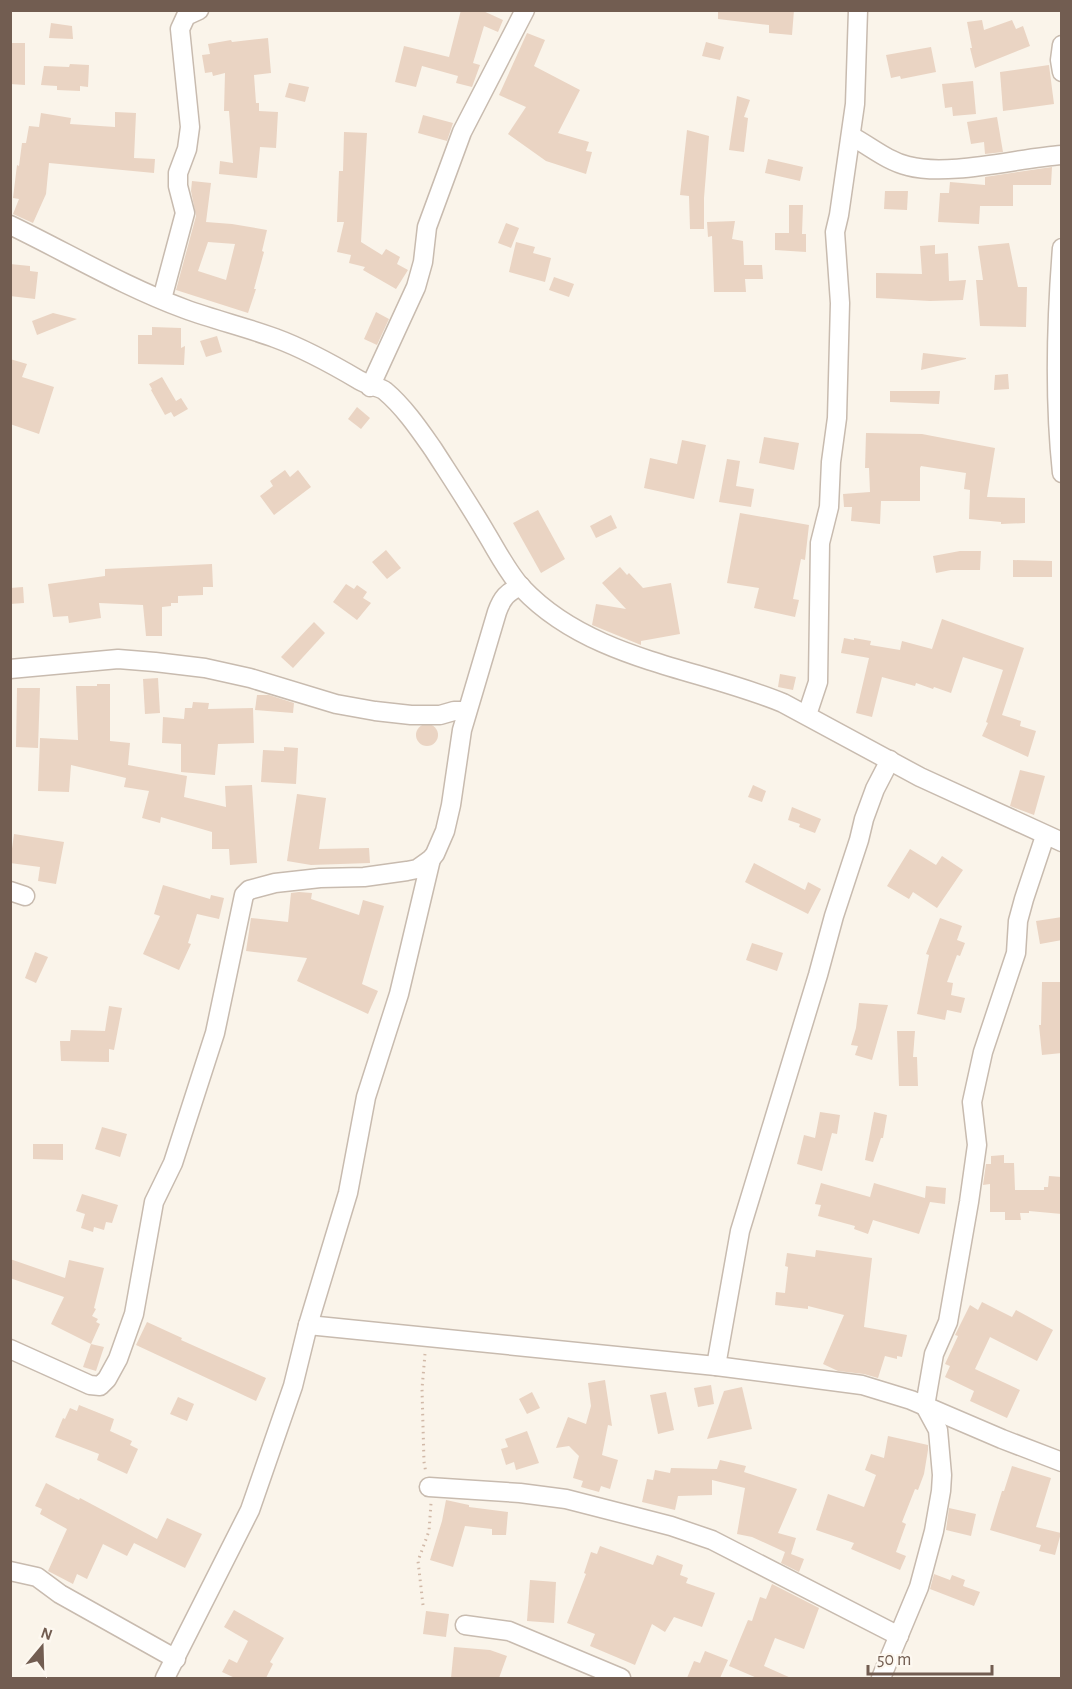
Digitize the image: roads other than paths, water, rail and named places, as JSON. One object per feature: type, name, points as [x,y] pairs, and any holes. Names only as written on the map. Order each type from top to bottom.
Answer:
[{"type":"street","points":[[162,299],[185,213],[178,186],[178,173],[187,148],[190,128],[180,29],[186,16],[199,10]]},
{"type":"street","points":[[370,387],[416,287],[423,262],[427,227],[462,132],[525,10]]},
{"type":"street","points":[[807,715],[818,682],[820,543],[829,507],[838,394],[840,303],[835,231],[855,104],[858,10]]},
{"type":"street","points":[[1062,45],[1060,60],[1062,72]]},
{"type":"street","points":[[850,136],[885,158],[910,167],[930,169],[1062,155]]},
{"type":"street","points":[[10,225],[126,283],[184,309],[275,338],[324,360],[370,387],[382,389],[421,432],[521,586],[542,606],[567,624],[596,640],[626,652],[759,693],[807,715],[920,777],[1053,839],[1024,899],[1018,921],[1016,953],[983,1052],[972,1102],[977,1145],[969,1202],[948,1322],[934,1354],[925,1406],[938,1430],[941,1491],[934,1531],[919,1587],[881,1678]]},
{"type":"street","points":[[1062,248],[1055,347],[1062,473]]},
{"type":"street","points":[[10,1349],[90,1385],[100,1386],[107,1379],[118,1359],[134,1314],[154,1202],[173,1163],[215,1033],[244,895],[249,890],[275,883],[407,872],[417,869],[431,859],[438,849],[449,813],[462,730],[502,599],[510,590],[521,586]]},
{"type":"street","points":[[10,669],[118,659],[155,662],[205,668],[336,704],[375,711],[440,715],[454,711],[467,711]]},
{"type":"street","points":[[716,1366],[740,1231],[864,819],[874,789],[890,760]]},
{"type":"street","points":[[165,1678],[249,1510],[293,1386],[308,1325],[348,1193],[366,1098],[399,994],[431,859]]},
{"type":"street","points":[[308,1325],[716,1366],[862,1385],[925,1406],[1062,1462]]},
{"type":"street","points":[[429,1486],[566,1499],[671,1526],[712,1540],[899,1636]]},
{"type":"street","points":[[10,1571],[37,1577],[60,1594],[176,1659]]},
{"type":"street","points":[[465,1625],[509,1631],[621,1678]]}]
